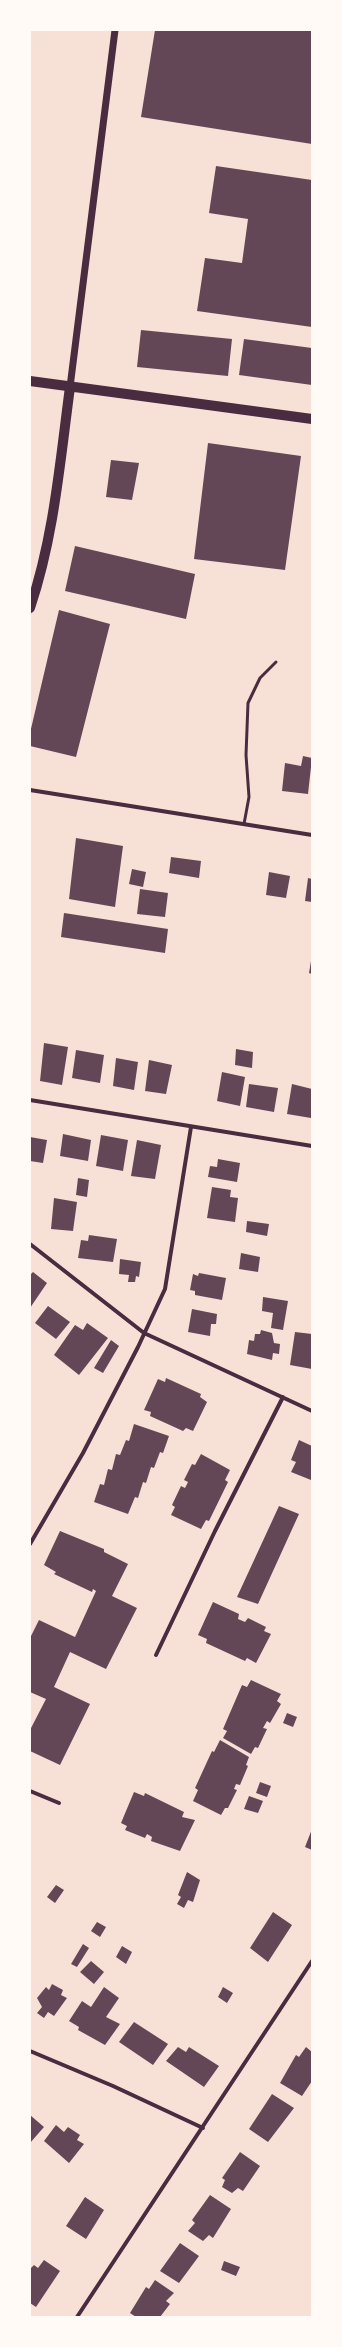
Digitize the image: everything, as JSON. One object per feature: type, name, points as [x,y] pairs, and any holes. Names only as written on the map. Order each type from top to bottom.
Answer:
[{"type":"main road","points":[[30,381],[312,419]]},
{"type":"main road","points":[[30,608],[45,557],[50,532],[70,387]]},
{"type":"street","points":[[70,387],[115,30]]},
{"type":"street","points":[[30,790],[312,835]]},
{"type":"street","points":[[30,1100],[312,1146]]},
{"type":"street","points":[[30,1544],[83,1453],[165,1289],[191,1127]]},
{"type":"street","points":[[30,1244],[144,1333],[283,1397],[312,1412]]},
{"type":"street","points":[[156,1655],[215,1531],[283,1397]]},
{"type":"street","points":[[30,1791],[59,1803]]},
{"type":"street","points":[[77,2317],[312,1961]]},
{"type":"street","points":[[30,2051],[114,2086],[203,2128]]},
{"type":"lane","points":[[244,824],[249,797],[246,755],[248,703],[260,678],[276,662]]},
{"type":"building","points":[[155,30],[312,30],[312,144],[141,117]]},
{"type":"building","points":[[216,166],[312,180],[312,327],[197,311],[205,258],[242,263],[248,219],[209,213]]},
{"type":"building","points":[[141,330],[232,339],[228,376],[137,367]]},
{"type":"building","points":[[244,339],[312,348],[312,385],[239,375]]},
{"type":"building","points":[[208,443],[301,456],[285,570],[194,559]]},
{"type":"building","points":[[111,460],[139,463],[132,500],[106,497]]},
{"type":"building","points":[[75,546],[195,574],[186,619],[65,591]]},
{"type":"building","points":[[59,610],[110,624],[76,757],[30,746],[30,733]]},
{"type":"building","points":[[303,756],[312,758],[308,794],[282,791],[285,763],[301,766]]},
{"type":"building","points":[[76,838],[123,846],[115,907],[69,899]]},
{"type":"building","points":[[171,857],[201,861],[199,878],[169,873]]},
{"type":"building","points":[[132,869],[146,872],[143,887],[129,884]]},
{"type":"building","points":[[269,872],[290,876],[286,898],[266,895]]},
{"type":"building","points":[[308,878],[312,879],[312,902],[305,901]]},
{"type":"building","points":[[140,889],[168,893],[165,917],[137,914]]},
{"type":"building","points":[[64,913],[168,929],[165,953],[61,937]]},
{"type":"building","points":[[311,961],[312,962],[312,974],[309,973]]},
{"type":"building","points":[[44,1043],[68,1047],[62,1085],[40,1081]]},
{"type":"building","points":[[236,1049],[253,1052],[252,1068],[235,1065]]},
{"type":"building","points":[[76,1050],[104,1055],[100,1083],[72,1078]]},
{"type":"building","points":[[116,1058],[138,1062],[134,1090],[113,1086]]},
{"type":"building","points":[[149,1060],[172,1065],[166,1094],[145,1091]]},
{"type":"building","points":[[222,1072],[245,1077],[240,1106],[217,1101]]},
{"type":"building","points":[[249,1084],[278,1088],[274,1112],[246,1107]]},
{"type":"building","points":[[292,1084],[312,1089],[311,1118],[287,1114]]},
{"type":"building","points":[[63,1134],[91,1140],[88,1161],[60,1156]]},
{"type":"building","points":[[101,1135],[128,1140],[123,1171],[96,1166]]},
{"type":"building","points":[[30,1137],[47,1140],[43,1163],[30,1161]]},
{"type":"building","points":[[137,1140],[161,1145],[155,1179],[131,1176]]},
{"type":"building","points":[[218,1159],[240,1163],[237,1182],[208,1177],[210,1166],[217,1167]]},
{"type":"building","points":[[78,1178],[89,1180],[87,1197],[76,1195]]},
{"type":"building","points":[[212,1187],[231,1190],[230,1197],[238,1198],[235,1222],[207,1218]]},
{"type":"building","points":[[54,1198],[77,1202],[73,1231],[51,1229]]},
{"type":"building","points":[[247,1221],[269,1224],[267,1236],[246,1232]]},
{"type":"building","points":[[89,1235],[117,1239],[113,1262],[78,1258],[81,1240],[88,1241]]},
{"type":"building","points":[[241,1253],[260,1257],[258,1272],[239,1269]]},
{"type":"building","points":[[120,1259],[141,1262],[139,1277],[136,1276],[135,1282],[128,1282],[129,1275],[119,1274]]},
{"type":"building","points":[[33,1272],[47,1283],[30,1308],[30,1275]]},
{"type":"building","points":[[199,1273],[226,1278],[222,1300],[195,1295],[195,1291],[190,1290],[193,1274],[198,1276]]},
{"type":"building","points":[[263,1297],[288,1301],[283,1330],[271,1328],[273,1313],[262,1311]]},
{"type":"building","points":[[48,1306],[70,1322],[56,1339],[35,1323]]},
{"type":"building","points":[[192,1309],[217,1314],[216,1324],[211,1324],[210,1336],[188,1332]]},
{"type":"building","points":[[87,1323],[108,1338],[79,1375],[54,1355],[75,1325],[83,1330]]},
{"type":"building","points":[[261,1330],[272,1333],[274,1343],[280,1344],[279,1354],[273,1353],[272,1360],[247,1354],[249,1340],[254,1341],[255,1334],[260,1334]]},
{"type":"building","points":[[295,1332],[312,1334],[312,1369],[290,1365]]},
{"type":"building","points":[[111,1340],[119,1346],[103,1373],[94,1368]]},
{"type":"building","points":[[166,1378],[201,1394],[200,1397],[207,1402],[193,1431],[186,1428],[183,1431],[150,1416],[151,1412],[144,1410],[158,1379],[165,1382]]},
{"type":"building","points":[[134,1424],[169,1436],[163,1453],[160,1452],[154,1468],[151,1467],[146,1483],[143,1482],[138,1498],[135,1497],[128,1514],[94,1502],[100,1484],[104,1485],[108,1469],[112,1470],[116,1454],[120,1455],[126,1440],[129,1441]]},
{"type":"building","points":[[299,1440],[312,1446],[311,1480],[291,1472],[296,1462],[291,1460]]},
{"type":"building","points":[[201,1454],[230,1470],[225,1480],[228,1482],[209,1521],[206,1520],[201,1529],[171,1515],[175,1507],[172,1505],[181,1486],[185,1488],[188,1482],[184,1480],[192,1464],[195,1465]]},
{"type":"building","points":[[279,1506],[299,1514],[258,1604],[237,1597]]},
{"type":"building","points":[[60,1531],[104,1549],[104,1552],[128,1564],[112,1596],[137,1608],[106,1669],[70,1652],[54,1687],[90,1704],[60,1765],[30,1751],[30,1730],[46,1699],[30,1692],[30,1638],[39,1620],[75,1637],[96,1591],[93,1589],[92,1592],[54,1574],[56,1572],[44,1565]]},
{"type":"building","points":[[213,1602],[239,1614],[238,1619],[245,1622],[248,1618],[266,1627],[264,1631],[271,1634],[256,1663],[247,1658],[245,1661],[206,1643],[207,1639],[198,1635]]},
{"type":"building","points":[[251,1680],[281,1694],[277,1701],[281,1704],[270,1723],[267,1721],[263,1728],[267,1729],[258,1748],[255,1747],[251,1754],[223,1738],[227,1731],[223,1729],[242,1685],[247,1687]]},
{"type":"building","points":[[287,1713],[297,1717],[293,1727],[283,1723]]},
{"type":"building","points":[[220,1740],[249,1757],[246,1765],[248,1766],[240,1785],[236,1784],[234,1789],[237,1790],[228,1808],[225,1808],[221,1815],[193,1801],[198,1790],[195,1788],[212,1751],[214,1752]]},
{"type":"building","points":[[260,1782],[271,1786],[267,1797],[256,1793]]},
{"type":"building","points":[[134,1792],[144,1796],[145,1793],[184,1812],[182,1817],[195,1820],[180,1851],[151,1841],[152,1837],[147,1834],[145,1838],[125,1830],[127,1826],[121,1823]]},
{"type":"building","points":[[249,1796],[263,1801],[258,1813],[244,1809]]},
{"type":"building","points":[[312,1829],[312,1850],[305,1847]]},
{"type":"building","points":[[187,1872],[200,1880],[193,1902],[188,1900],[184,1908],[177,1904],[181,1897],[178,1895]]},
{"type":"building","points":[[56,1885],[64,1890],[55,1903],[47,1897]]},
{"type":"building","points":[[273,1912],[292,1925],[268,1962],[250,1948]]},
{"type":"building","points":[[97,1922],[106,1927],[100,1937],[91,1931]]},
{"type":"building","points":[[83,1944],[89,1948],[77,1967],[71,1964]]},
{"type":"building","points":[[122,1946],[132,1952],[126,1964],[116,1957]]},
{"type":"building","points":[[91,1961],[104,1972],[94,1984],[80,1972]]},
{"type":"building","points":[[52,1984],[63,1990],[61,1995],[67,1998],[54,2016],[48,2012],[44,2018],[37,2013],[42,2007],[37,1998],[46,1987],[49,1990]]},
{"type":"building","points":[[104,1987],[119,1998],[106,2017],[120,2024],[105,2045],[78,2030],[79,2027],[69,2021],[82,2001],[91,2007]]},
{"type":"building","points":[[223,1987],[233,1993],[227,2003],[218,1997]]},
{"type":"building","points":[[134,2022],[168,2044],[153,2065],[119,2042]]},
{"type":"building","points":[[178,2047],[186,2052],[189,2047],[219,2066],[204,2087],[166,2061]]},
{"type":"building","points":[[306,2047],[312,2052],[312,2081],[302,2096],[280,2083],[296,2055],[299,2057]]},
{"type":"building","points":[[272,2094],[294,2108],[268,2142],[249,2129]]},
{"type":"building","points":[[30,2115],[44,2127],[30,2143]]},
{"type":"building","points":[[56,2125],[64,2132],[68,2127],[80,2135],[77,2140],[84,2144],[69,2163],[44,2141]]},
{"type":"building","points":[[240,2152],[260,2166],[243,2191],[238,2188],[232,2193],[222,2187],[225,2180],[222,2178]]},
{"type":"building","points":[[210,2195],[231,2209],[213,2238],[209,2235],[203,2241],[188,2231],[195,2223],[192,2220]]},
{"type":"building","points":[[85,2197],[104,2210],[86,2239],[66,2226]]},
{"type":"building","points":[[180,2243],[199,2256],[179,2283],[160,2271]]},
{"type":"building","points":[[44,2260],[60,2271],[36,2307],[30,2303],[30,2269],[34,2265],[38,2268]]},
{"type":"building","points":[[224,2261],[240,2267],[236,2276],[221,2270]]},
{"type":"building","points":[[155,2280],[174,2293],[166,2301],[170,2304],[160,2317],[136,2317],[130,2313],[146,2287],[149,2289]]}]
